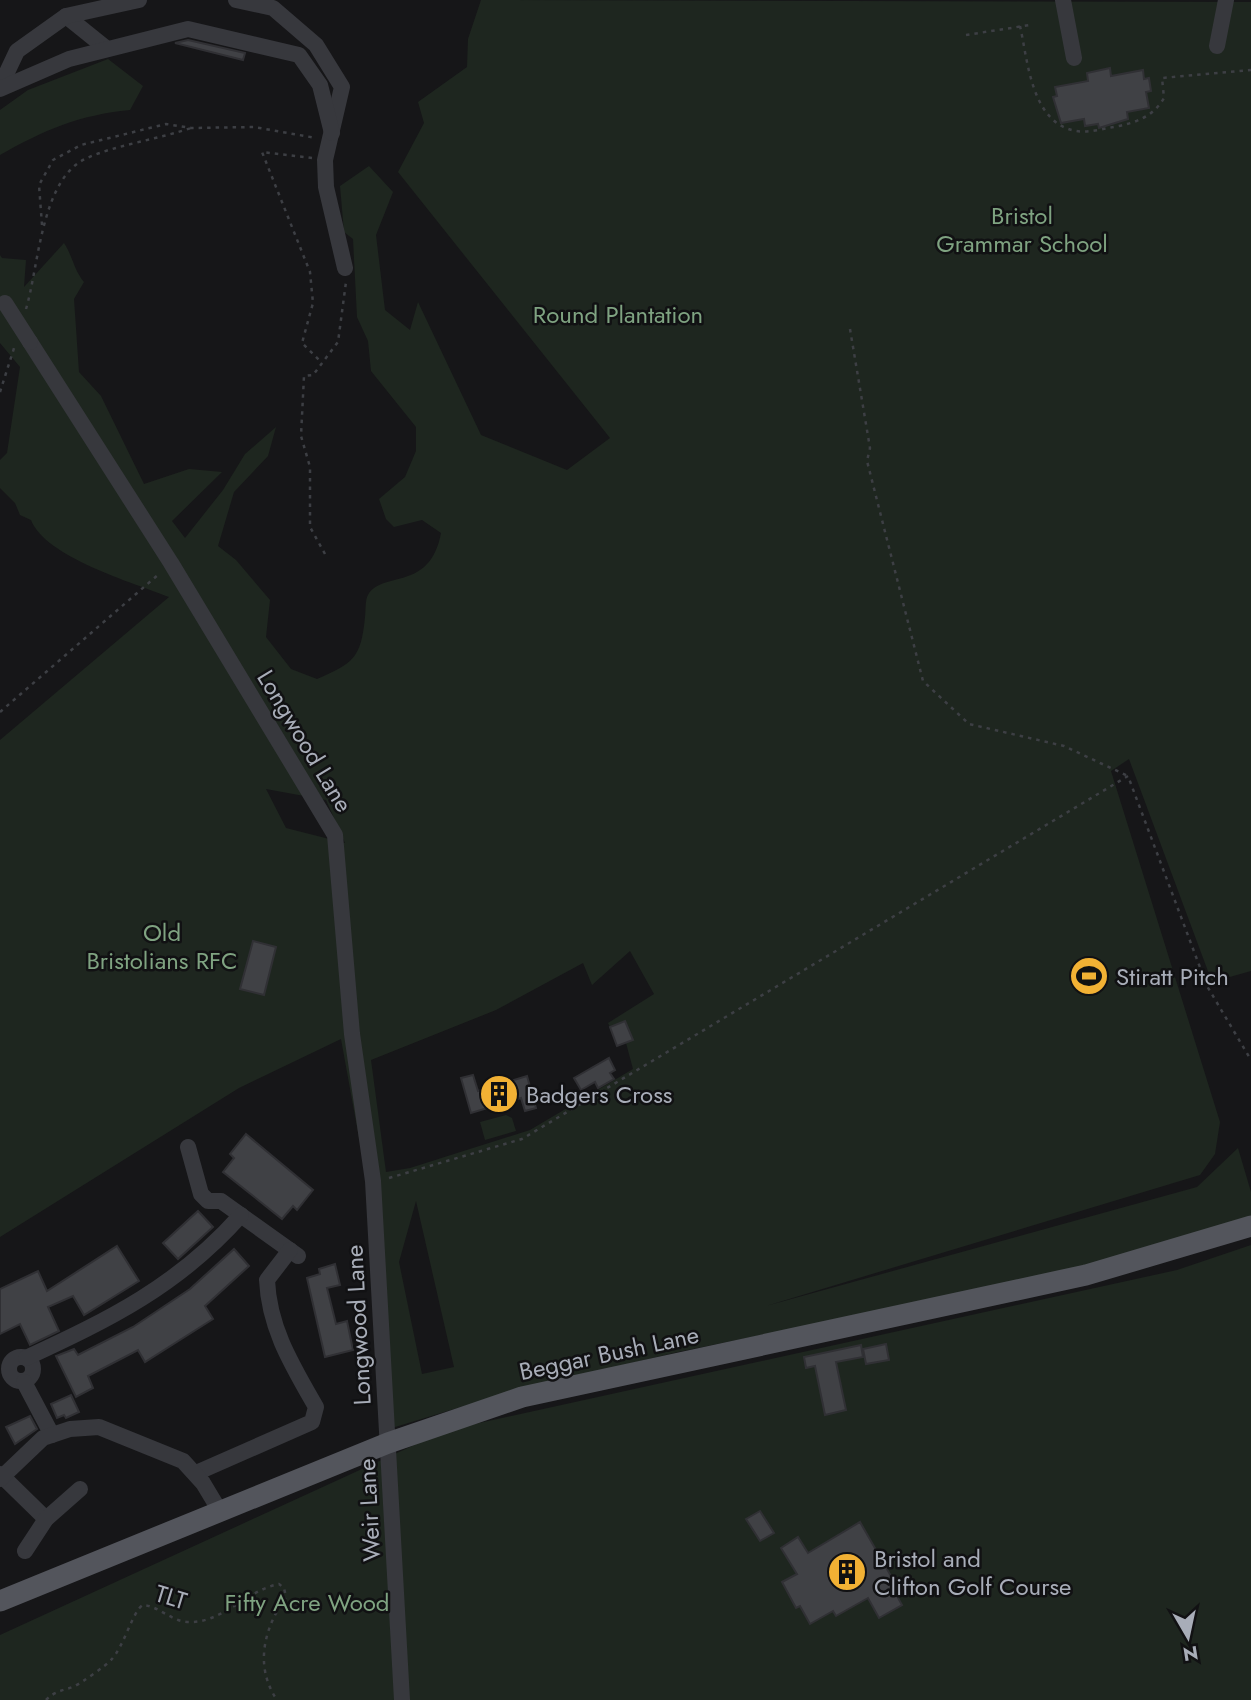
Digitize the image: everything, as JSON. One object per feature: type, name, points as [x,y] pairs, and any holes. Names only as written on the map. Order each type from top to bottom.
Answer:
[{"type":"main road","name":"Beggar Bush Lane","points":[[0,1601],[141,1541],[221,1513],[387,1443],[522,1397],[1086,1275],[1251,1226]]},
{"type":"street","points":[[0,88],[17,51],[66,16],[139,0]]},
{"type":"street","points":[[236,0],[273,8],[316,45],[342,87],[325,160],[326,187],[345,268]]},
{"type":"street","points":[[1063,0],[1073,58]]},
{"type":"street","points":[[1217,46],[1226,0]]},
{"type":"street","points":[[66,16],[107,50]]},
{"type":"street","points":[[0,88],[69,59],[188,29],[299,55],[320,85],[331,137]]},
{"type":"street","name":"Longwood Lane","points":[[2,299],[171,563],[335,835],[352,1034],[373,1181],[387,1443]]},
{"type":"street","points":[[188,1147],[201,1194],[208,1200],[221,1201],[294,1253],[267,1280],[268,1305],[272,1324],[316,1407],[312,1422],[196,1473]]},
{"type":"street","points":[[52,1435],[24,1382],[4,1371],[11,1361],[17,1357],[26,1358],[109,1320],[144,1298],[192,1265],[241,1215]]},
{"type":"street","points":[[24,1382],[33,1370],[26,1358]]},
{"type":"street","points":[[46,1519],[1,1476],[43,1438],[99,1427],[183,1461],[196,1473],[221,1513]]},
{"type":"street","name":"Weir Lane","points":[[387,1443],[402,1700]]},
{"type":"street","points":[[25,1551],[46,1519],[80,1489]]},
{"type":"path","points":[[965,35],[1030,25]]},
{"type":"path","points":[[1020,26],[1035,94],[1052,117],[1075,131],[1128,124],[1150,115],[1164,98],[1162,78],[1251,69]]},
{"type":"path","points":[[191,128],[86,158],[64,177],[42,227],[39,185],[53,160],[81,145],[166,124],[191,128],[254,127],[331,137]]},
{"type":"path","points":[[323,364],[302,343],[313,303],[310,272],[262,152],[325,160]]},
{"type":"path","points":[[325,554],[310,527],[310,467],[301,436],[304,376],[313,375],[338,342],[347,293],[345,268]]},
{"type":"path","points":[[850,328],[870,448],[867,460],[923,681],[969,724],[1064,746],[1128,776],[1207,985],[1251,1060]]},
{"type":"path","points":[[0,712],[171,563]]},
{"type":"path","points":[[373,1181],[522,1139],[1128,776]]},
{"type":"path","name":"TLT","points":[[46,1700],[54,1692],[79,1683],[112,1660],[130,1632],[133,1614],[143,1605],[152,1606],[189,1622],[211,1619],[260,1590],[279,1584],[284,1588],[286,1597],[270,1622],[263,1664],[266,1681],[277,1700]]},
{"type":"green space","points":[[481,0],[1251,2],[1251,971],[1212,982],[1129,759],[1111,771],[1220,1122],[1215,1154],[1200,1175],[766,1306],[1197,1187],[1238,1148],[1251,1192],[1251,1218],[1177,1246],[963,1294],[678,1352],[510,1392],[382,1431],[371,1204],[341,1039],[239,1088],[0,1237],[0,740],[169,597],[92,567],[54,546],[31,520],[20,515],[15,503],[0,488],[0,460],[7,453],[20,367],[0,343],[0,255],[2,258],[26,260],[24,287],[64,243],[84,282],[74,299],[79,372],[101,396],[144,484],[189,469],[222,472],[172,521],[185,538],[223,490],[245,454],[276,427],[268,456],[234,492],[218,546],[236,560],[270,600],[266,637],[291,669],[317,679],[347,663],[358,651],[368,595],[384,583],[406,577],[427,564],[435,552],[441,533],[422,520],[394,527],[386,519],[379,499],[405,477],[416,451],[416,427],[371,371],[368,341],[357,317],[353,239],[344,232],[340,186],[369,166],[393,192],[376,235],[385,310],[410,330],[418,302],[481,435],[567,470],[610,438],[398,172],[424,123],[418,102],[467,67],[468,39]],"holes":[[[266,789],[326,800],[345,843],[286,828]],[[630,951],[654,994],[608,1023],[610,1027],[625,1021],[632,1040],[626,1043],[633,1069],[530,1130],[410,1168],[386,1172],[371,1060],[496,1010],[583,963],[592,985]],[[416,1201],[454,1367],[422,1374],[399,1262]]]},
{"type":"green space","points":[[108,59],[143,86],[130,110],[62,125],[0,155],[0,110],[28,90]]},
{"type":"green space","points":[[506,1115],[512,1118],[516,1131],[485,1140],[480,1122]]},
{"type":"green space","name":"Fifty Acre Wood","points":[[1251,1245],[1251,1700],[0,1700],[0,1635],[447,1430],[1177,1270]]},
{"type":"building","points":[[188,40],[245,53],[243,60],[175,43]]},
{"type":"building","points":[[1110,68],[1111,76],[1143,70],[1144,79],[1149,78],[1151,91],[1146,92],[1149,108],[1127,112],[1128,119],[1099,128],[1098,124],[1085,126],[1084,119],[1061,123],[1053,97],[1057,96],[1055,87],[1088,81],[1087,73]]},
{"type":"building","name":"Old Bristolians RFC","points":[[253,941],[276,947],[264,995],[240,989]]},
{"type":"building","points":[[625,1021],[633,1040],[617,1046],[610,1027]]},
{"type":"building","points":[[609,1058],[615,1070],[610,1073],[614,1079],[598,1088],[595,1082],[581,1090],[574,1078]]},
{"type":"building","name":"Badgers Cross","points":[[473,1075],[478,1091],[527,1076],[536,1108],[525,1111],[521,1098],[471,1113],[461,1078]]},
{"type":"building","points":[[246,1134],[313,1190],[297,1210],[293,1206],[282,1219],[223,1172],[234,1158],[230,1154]]},
{"type":"building","points":[[198,1211],[213,1227],[178,1259],[163,1243]]},
{"type":"building","points":[[117,1246],[139,1281],[84,1315],[73,1296],[48,1307],[59,1331],[30,1345],[20,1324],[0,1334],[0,1289],[38,1271],[47,1291]]},
{"type":"building","points":[[234,1249],[249,1266],[205,1306],[213,1319],[145,1362],[138,1350],[88,1376],[93,1388],[76,1397],[56,1356],[74,1349],[78,1355],[133,1327],[190,1289]]},
{"type":"building","points":[[335,1264],[340,1285],[327,1288],[336,1324],[347,1321],[353,1350],[325,1357],[307,1278],[320,1274],[319,1269]]},
{"type":"building","points":[[886,1344],[889,1360],[866,1364],[863,1349]]},
{"type":"building","points":[[861,1345],[863,1357],[836,1362],[846,1410],[825,1415],[815,1366],[806,1368],[804,1357]]},
{"type":"building","points":[[71,1395],[79,1412],[66,1418],[64,1415],[57,1418],[51,1404]]},
{"type":"building","points":[[30,1416],[37,1429],[15,1444],[6,1427]]},
{"type":"building","points":[[760,1511],[774,1533],[760,1541],[746,1519]]},
{"type":"building","name":"Bristol and Clifton Golf Course","points":[[860,1522],[895,1583],[891,1585],[902,1605],[879,1618],[868,1598],[836,1616],[833,1611],[810,1624],[800,1606],[796,1608],[782,1582],[797,1574],[781,1548],[798,1537],[808,1553]]},
{"type":"place","name":"Stiratt Pitch","points":[[1089,976]]},
{"type":"place","name":"Badgers Cross","points":[[499,1094]]},
{"type":"place","name":"Bristol and Clifton Golf Course","points":[[847,1572]]},
{"type":"park label","name":"Bristol Grammar School","points":[[1022,229]]},
{"type":"park label","name":"Round Plantation","points":[[618,314]]}]
